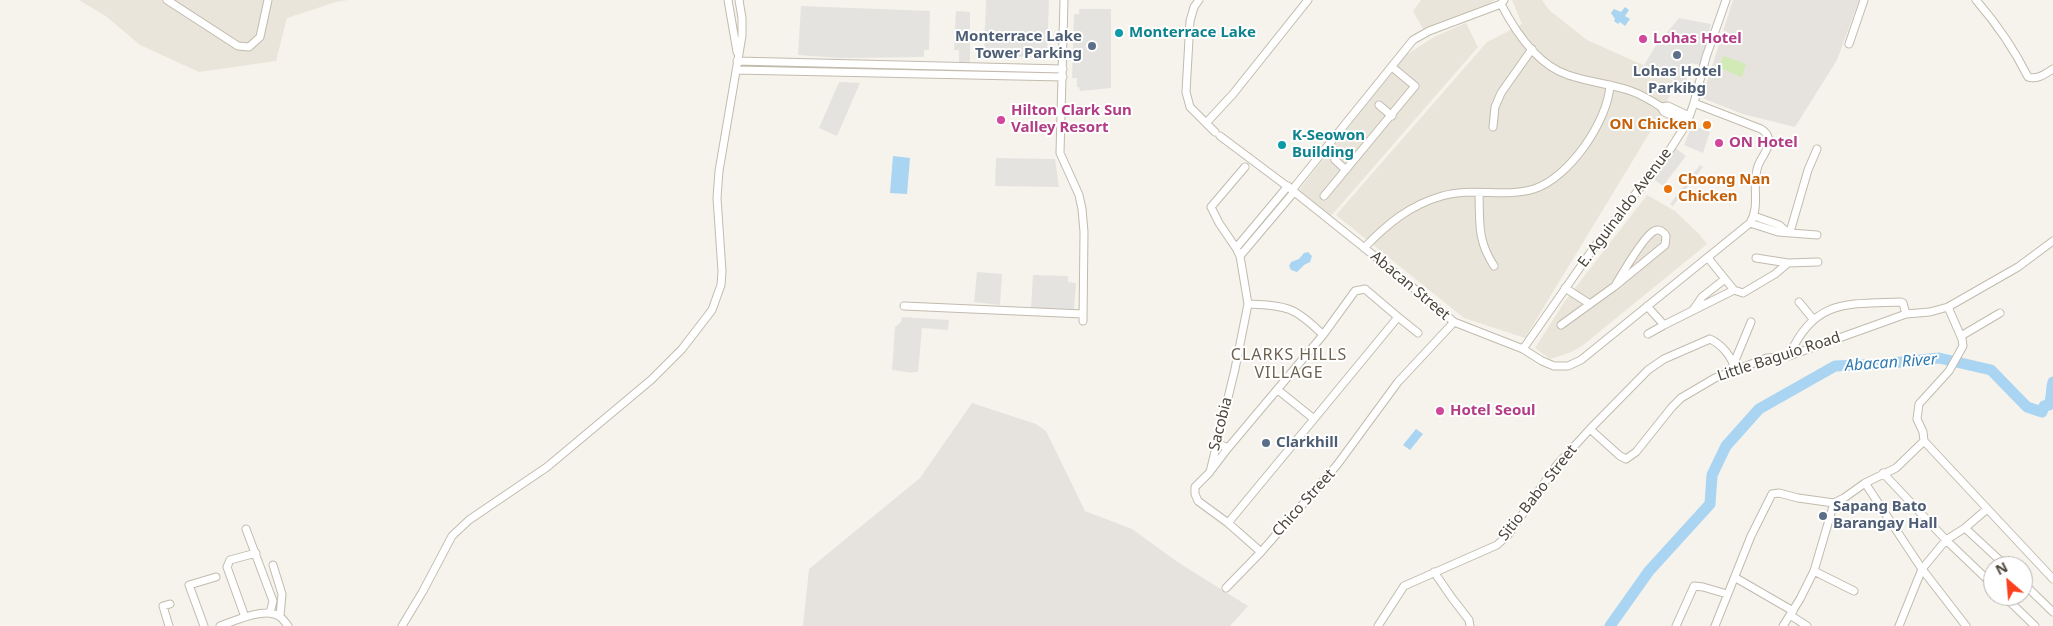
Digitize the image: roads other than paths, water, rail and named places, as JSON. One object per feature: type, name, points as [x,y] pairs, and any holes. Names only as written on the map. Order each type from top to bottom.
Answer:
[{"type":"street","points":[[167,0],[238,46],[248,47],[260,37],[268,0]]},
{"type":"street","points":[[728,0],[737,58]]},
{"type":"street","points":[[402,626],[458,530],[469,520],[547,467],[598,422],[651,380],[682,349],[712,310],[721,285],[722,256],[717,198],[719,171],[742,36],[739,0]]},
{"type":"street","points":[[904,306],[1037,311],[1083,317],[1084,232],[1082,209],[1079,195],[1060,153],[1064,0]]},
{"type":"street","name":"Abacan Street","points":[[1199,0],[1194,7],[1190,21],[1186,92],[1190,107],[1217,134],[1291,189],[1454,322],[1523,349],[1554,366],[1568,366],[1581,360],[1708,258],[1750,223],[1754,216],[1758,167],[1768,146],[1768,138],[1765,132],[1694,103]]},
{"type":"street","points":[[1207,122],[1233,94],[1308,0]]},
{"type":"street","name":"E. Aguinaldo Avenue","points":[[1523,349],[1595,246],[1671,148],[1688,119],[1726,0]]},
{"type":"street","points":[[1849,44],[1864,0]]},
{"type":"street","points":[[1976,0],[1993,19],[2028,77],[2039,77],[2053,69]]},
{"type":"street","points":[[1240,256],[1291,189],[1413,40],[1429,31],[1503,2],[1512,26],[1547,63],[1566,74],[1630,91],[1661,107],[1664,112],[1688,119]]},
{"type":"street","points":[[1494,127],[1495,107],[1501,93],[1532,49]]},
{"type":"street","points":[[737,58],[1063,73]]},
{"type":"street","points":[[1324,196],[1415,86],[1392,66]]},
{"type":"street","points":[[736,70],[1063,73]]},
{"type":"street","points":[[1364,248],[1397,217],[1418,204],[1445,195],[1462,192],[1479,193],[1533,189],[1559,174],[1576,158],[1599,122],[1609,95],[1610,86]]},
{"type":"street","points":[[1379,105],[1392,116]]},
{"type":"street","points":[[1789,232],[1808,170],[1817,149]]},
{"type":"street","points":[[1335,160],[1346,170]]},
{"type":"street","name":"Sacobia","points":[[1245,167],[1211,207],[1240,256],[1248,304],[1235,369],[1210,472],[1195,487],[1195,494],[1198,501],[1228,523],[1261,552]]},
{"type":"street","points":[[1236,248],[1291,189]]},
{"type":"street","points":[[1479,193],[1482,247],[1494,266]]},
{"type":"street","points":[[1754,216],[1779,225],[1789,232]]},
{"type":"street","points":[[1750,223],[1778,232],[1817,235]]},
{"type":"street","points":[[1561,325],[1615,286],[1665,245],[1667,239],[1663,232],[1658,230],[1652,232],[1634,255],[1615,286]]},
{"type":"street","name":"Little Baguio Road","points":[[1590,429],[1620,456],[1626,459],[1636,452],[1672,406],[1686,393],[1734,367],[1767,358],[1789,356],[1906,314],[1930,312],[1948,307],[2018,266],[2053,241]]},
{"type":"street","points":[[1634,255],[1644,262]]},
{"type":"street","points":[[1708,258],[1734,290],[1743,293],[1788,263]]},
{"type":"street","points":[[1756,258],[1788,263],[1818,262]]},
{"type":"street","points":[[1693,310],[1702,297],[1725,279]]},
{"type":"street","points":[[1565,288],[1590,304]]},
{"type":"street","points":[[1210,472],[1323,335],[1355,291],[1365,289],[1418,333]]},
{"type":"street","points":[[1648,334],[1734,290]]},
{"type":"street","points":[[1799,302],[1813,319]]},
{"type":"street","points":[[1789,356],[1797,338],[1813,319],[1829,309],[1864,302],[1901,302],[1906,314]]},
{"type":"street","points":[[1248,304],[1292,308],[1306,318],[1323,335]]},
{"type":"street","points":[[1647,306],[1664,326]]},
{"type":"street","points":[[1948,307],[1961,336],[1963,346],[1949,371],[1923,399],[1917,409],[1917,419],[1923,432],[1924,441],[2053,579]]},
{"type":"street","points":[[1961,336],[2000,312]]},
{"type":"street","points":[[1228,523],[1398,317]]},
{"type":"street","name":"Chico Street","points":[[1226,588],[1261,552],[1338,465],[1398,382],[1454,322]]},
{"type":"street","points":[[1734,367],[1751,322]]},
{"type":"street","name":"Sitio Babo Street","points":[[1378,626],[1404,586],[1497,545],[1503,540],[1556,466],[1648,370],[1670,356],[1710,340],[1717,342],[1734,367]]},
{"type":"street","points":[[1278,390],[1314,419]]},
{"type":"street","points":[[1715,626],[1727,594],[1736,578],[1750,536],[1772,494],[1779,493],[1798,498],[1834,503],[1865,482],[1901,464],[1924,441]]},
{"type":"street","points":[[1217,443],[1228,448]]},
{"type":"street","points":[[1883,473],[1946,540],[1983,575]]},
{"type":"street","points":[[1865,482],[1922,569],[1966,626]]},
{"type":"street","points":[[1783,626],[1814,571],[1834,503]]},
{"type":"street","points":[[1899,626],[1922,569],[1946,540],[1965,528],[1987,509]]},
{"type":"street","points":[[1965,528],[1995,556]]},
{"type":"street","points":[[246,529],[273,601],[270,612]]},
{"type":"street","points":[[242,621],[227,567],[230,560],[256,553]]},
{"type":"street","points":[[272,565],[282,594],[280,616]]},
{"type":"street","points":[[1814,571],[1854,591]]},
{"type":"street","points":[[1434,572],[1469,620],[1470,626]]},
{"type":"street","points":[[204,626],[189,585],[216,577]]},
{"type":"street","points":[[1736,578],[1792,613],[1806,626]]},
{"type":"street","points":[[1676,626],[1692,589],[1697,586],[1727,594]]},
{"type":"street","points":[[2033,593],[2053,612]]},
{"type":"street","points":[[169,626],[163,606],[170,604]]},
{"type":"street","points":[[2014,606],[2035,626]]},
{"type":"street","points":[[220,626],[270,612],[280,616],[288,626]]},
{"type":"water","points":[[1625,7],[1629,10],[1625,16],[1630,19],[1625,26],[1620,22],[1618,24],[1614,21],[1615,19],[1611,13],[1614,9],[1621,12]]},
{"type":"water","points":[[893,156],[910,158],[907,194],[890,193]]},
{"type":"water","points":[[1308,252],[1312,256],[1310,262],[1297,272],[1291,270],[1289,266],[1291,262]]},
{"type":"water","points":[[1416,429],[1423,434],[1410,450],[1403,445]]},
{"type":"waterway","name":"Abacan River","points":[[1610,626],[1649,571],[1710,504],[1712,475],[1726,446],[1759,409],[1835,366],[1883,364],[1939,358],[1991,370],[2027,407],[2042,412],[2044,406],[2049,405],[2053,382]]},
{"type":"place","name":"Monterrace Lake","points":[[1119,33]]},
{"type":"place","name":"Lohas Hotel","points":[[1643,39]]},
{"type":"place","name":"Monterrace Lake Tower Parking","points":[[1092,46]]},
{"type":"place","name":"Lohas Hotel Parkibg","points":[[1677,55]]},
{"type":"place","name":"Hilton Clark Sun Valley Resort","points":[[1001,120]]},
{"type":"place","name":"ON Chicken","points":[[1707,125]]},
{"type":"place","name":"ON Hotel","points":[[1719,143]]},
{"type":"place","name":"K-Seowon Building","points":[[1282,145]]},
{"type":"place","name":"Choong Nan Chicken","points":[[1668,189]]},
{"type":"place","name":"Hotel Seoul","points":[[1440,411]]},
{"type":"place","name":"Clarkhill","points":[[1266,443]]},
{"type":"place","name":"Sapang Bato Barangay Hall","points":[[1823,516]]},
{"type":"district","name":"CLARKS HILLS VILLAGE","points":[[1289,364]]}]
